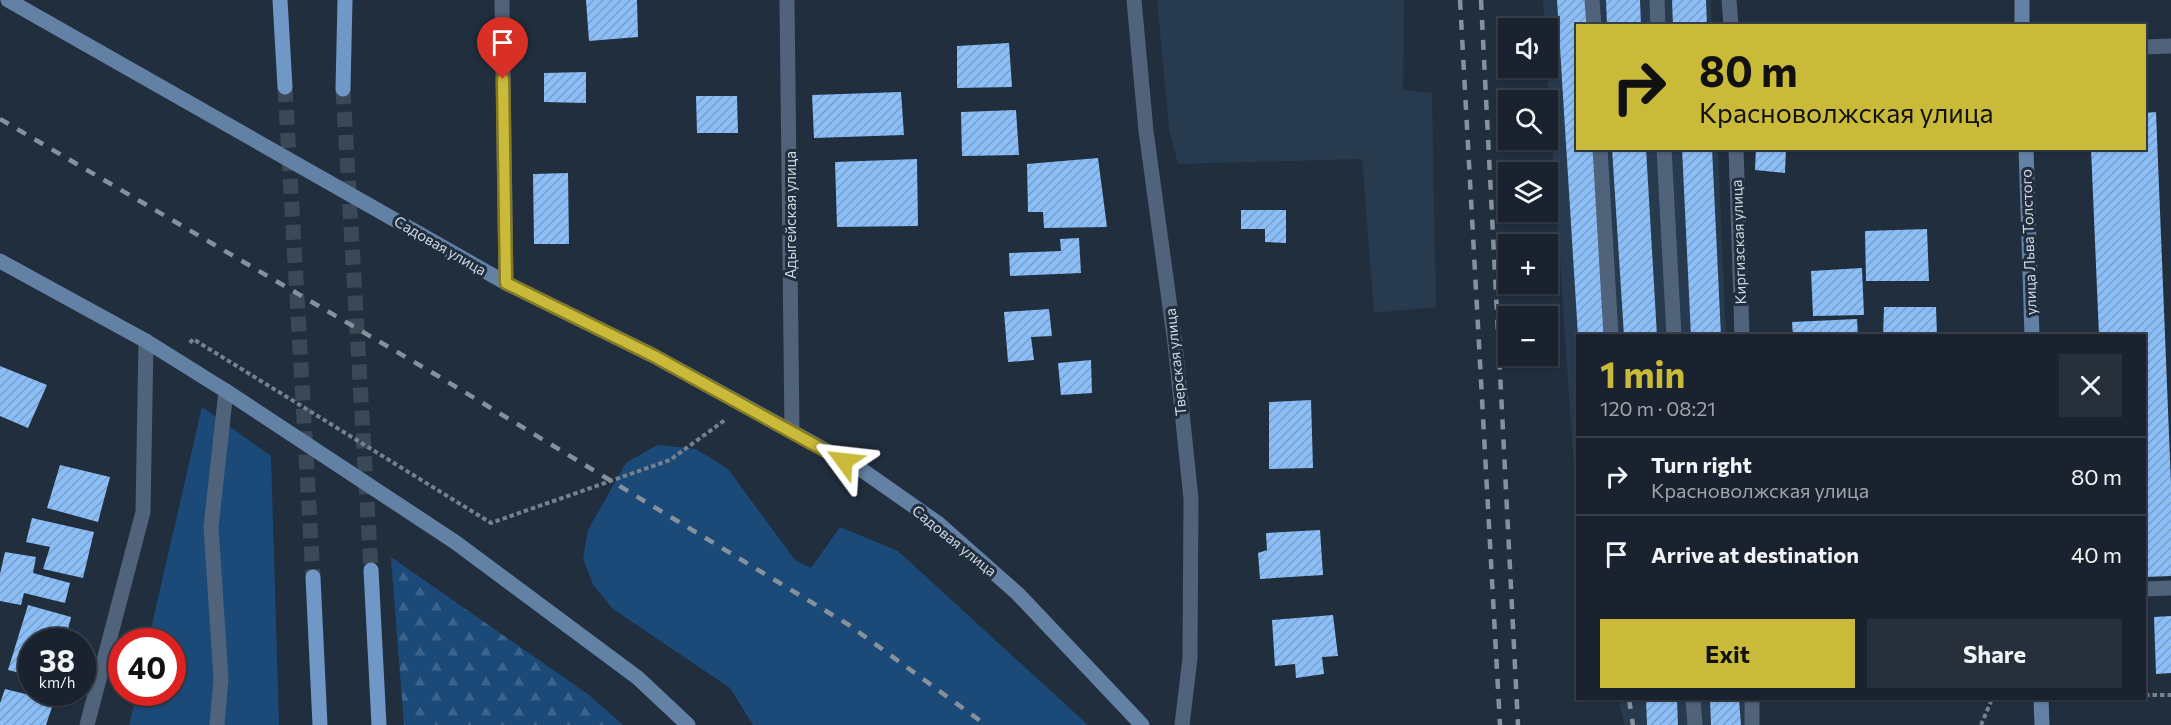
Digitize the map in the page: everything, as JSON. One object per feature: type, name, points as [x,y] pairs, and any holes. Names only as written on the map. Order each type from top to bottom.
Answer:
[{"type":"main road","points":[[280,0],[285,87]]},
{"type":"main road","points":[[343,89],[345,0]]},
{"type":"main road","points":[[371,570],[379,725]]},
{"type":"main road","points":[[313,577],[320,725]]},
{"type":"street","name":"Садовая улица","points":[[8,0],[506,283],[654,356],[862,470],[939,524],[1018,594],[1142,725]]},
{"type":"street","points":[[502,0],[506,283]]},
{"type":"street","name":"Адыгейская улица","points":[[787,0],[792,431]]},
{"type":"street","name":"Тверская улица","points":[[1134,0],[1146,131],[1175,344],[1191,499],[1190,658],[1182,725]]},
{"type":"street","points":[[1592,0],[1593,24]]},
{"type":"street","points":[[1657,0],[1658,24]]},
{"type":"street","points":[[1729,0],[1731,24]]},
{"type":"street","points":[[2022,0],[2022,24]]},
{"type":"street","points":[[2146,47],[2171,46]]},
{"type":"street","points":[[1600,150],[1611,334]]},
{"type":"street","points":[[1664,150],[1674,334]]},
{"type":"street","name":"Киргизская улица","points":[[1736,150],[1742,334]]},
{"type":"street","name":"улица Льва Толстого","points":[[2026,150],[2032,334]]},
{"type":"street","points":[[0,261],[146,341],[226,391],[462,548],[638,678],[688,725]]},
{"type":"street","points":[[87,725],[143,512],[146,341]]},
{"type":"street","points":[[217,725],[221,679],[211,527],[226,391]]},
{"type":"street","points":[[2146,589],[2171,588]]},
{"type":"street","points":[[1693,700],[1695,725]]},
{"type":"street","points":[[1752,700],[1752,725]]},
{"type":"street","points":[[2042,700],[2042,725]]},
{"type":"path","points":[[176,360],[193,339],[491,523],[670,460],[744,405]]},
{"type":"path","points":[[2146,695],[2171,695]]},
{"type":"path","points":[[1981,725],[1992,700]]},
{"type":"shaded area","points":[[1157,0],[1404,0],[1403,90],[1432,93],[1436,307],[1374,313],[1362,159],[1178,164],[1169,129]]},
{"type":"shaded area","points":[[1543,0],[1711,0],[1712,24],[1576,24],[1576,150],[1718,150],[1726,334],[1576,334],[1576,498],[1557,222],[1558,162],[1553,162],[1553,150],[1558,150],[1558,90],[1548,90],[1548,78],[1558,78],[1558,18],[1544,18]]},
{"type":"shaded area","points":[[1618,700],[1744,700],[1745,725],[1625,725]]},
{"type":"green space","points":[[202,407],[271,456],[279,725],[129,725],[134,706],[186,706],[186,628],[151,628]]},
{"type":"green space","points":[[657,445],[696,449],[728,469],[795,560],[811,568],[840,527],[898,551],[1088,725],[753,725],[730,688],[613,609],[593,585],[583,558],[588,530],[626,463]]},
{"type":"green space","points":[[391,557],[589,695],[623,725],[404,725]]},
{"type":"building","points":[[586,0],[637,0],[638,37],[589,41]]},
{"type":"building","points":[[1557,0],[1588,0],[1589,24],[1576,24],[1576,150],[1597,150],[1608,334],[1578,334]]},
{"type":"building","points":[[1606,0],[1640,0],[1641,24],[1607,24]]},
{"type":"building","points":[[1672,0],[1706,0],[1707,24],[1673,24]]},
{"type":"building","points":[[1009,43],[1012,87],[957,88],[957,46]]},
{"type":"building","points":[[586,72],[586,103],[544,102],[544,73]]},
{"type":"building","points":[[901,92],[904,135],[814,138],[812,95]]},
{"type":"building","points":[[696,96],[737,96],[738,133],[697,133]]},
{"type":"building","points":[[1016,110],[1019,155],[962,156],[961,112]]},
{"type":"building","points":[[2156,112],[2171,484],[2171,576],[2146,577],[2146,334],[2099,334],[2091,150],[2146,150],[2146,113]]},
{"type":"building","points":[[1612,150],[1646,150],[1657,334],[1624,334]]},
{"type":"building","points":[[1682,150],[1712,150],[1721,334],[1691,334]]},
{"type":"building","points":[[1756,150],[1786,150],[1785,173],[1755,170]]},
{"type":"building","points":[[1098,158],[1107,227],[1044,228],[1043,212],[1028,212],[1027,164]]},
{"type":"building","points":[[917,159],[918,226],[837,227],[835,162]]},
{"type":"building","points":[[568,173],[569,244],[534,244],[533,174]]},
{"type":"building","points":[[1241,210],[1286,210],[1286,243],[1265,242],[1265,229],[1241,229]]},
{"type":"building","points":[[1927,229],[1929,281],[1866,281],[1865,231]]},
{"type":"building","points":[[1079,238],[1081,273],[1010,276],[1009,253],[1061,251],[1060,239]]},
{"type":"building","points":[[1862,268],[1864,315],[1813,316],[1811,271]]},
{"type":"building","points":[[1884,307],[1936,307],[1937,334],[1883,334]]},
{"type":"building","points":[[1049,309],[1052,336],[1031,337],[1034,360],[1008,362],[1004,312]]},
{"type":"building","points":[[1857,319],[1858,334],[1793,334],[1792,322]]},
{"type":"building","points":[[1091,360],[1092,393],[1061,395],[1058,363]]},
{"type":"building","points":[[0,366],[47,385],[28,428],[0,416]]},
{"type":"building","points":[[1311,400],[1313,468],[1269,469],[1269,402]]},
{"type":"building","points":[[60,465],[110,477],[98,522],[47,508]]},
{"type":"building","points":[[32,518],[94,532],[83,578],[43,569],[50,547],[26,542]]},
{"type":"building","points":[[1320,530],[1323,575],[1260,579],[1258,553],[1267,550],[1266,533]]},
{"type":"building","points":[[5,552],[36,557],[33,573],[70,583],[65,603],[24,593],[21,605],[0,601],[0,574]]},
{"type":"building","points":[[28,605],[71,617],[68,628],[21,628]]},
{"type":"building","points":[[1333,615],[1338,656],[1322,657],[1324,674],[1296,678],[1295,664],[1275,666],[1272,620]]},
{"type":"building","points":[[2171,616],[2171,673],[2156,674],[2154,617]]},
{"type":"building","points":[[18,638],[18,672],[8,670]]},
{"type":"building","points":[[5,689],[18,692],[18,706],[52,706],[46,725],[0,725],[0,703]]},
{"type":"building","points":[[1646,700],[1677,700],[1678,725],[1647,725]]},
{"type":"building","points":[[1710,700],[1739,700],[1741,725],[1711,725]]},
{"type":"tunnel","points":[[285,87],[313,577]]},
{"type":"tunnel","points":[[343,89],[371,570]]},
{"type":"railway","points":[[1460,0],[1500,725]]},
{"type":"railway","points":[[1481,0],[1518,725]]},
{"type":"railway","points":[[0,119],[438,376],[849,625],[986,725]]},
{"type":"railway","points":[[1629,700],[1633,725]]},
{"type":"route","points":[[503,79],[506,283],[654,356],[844,461]]}]
